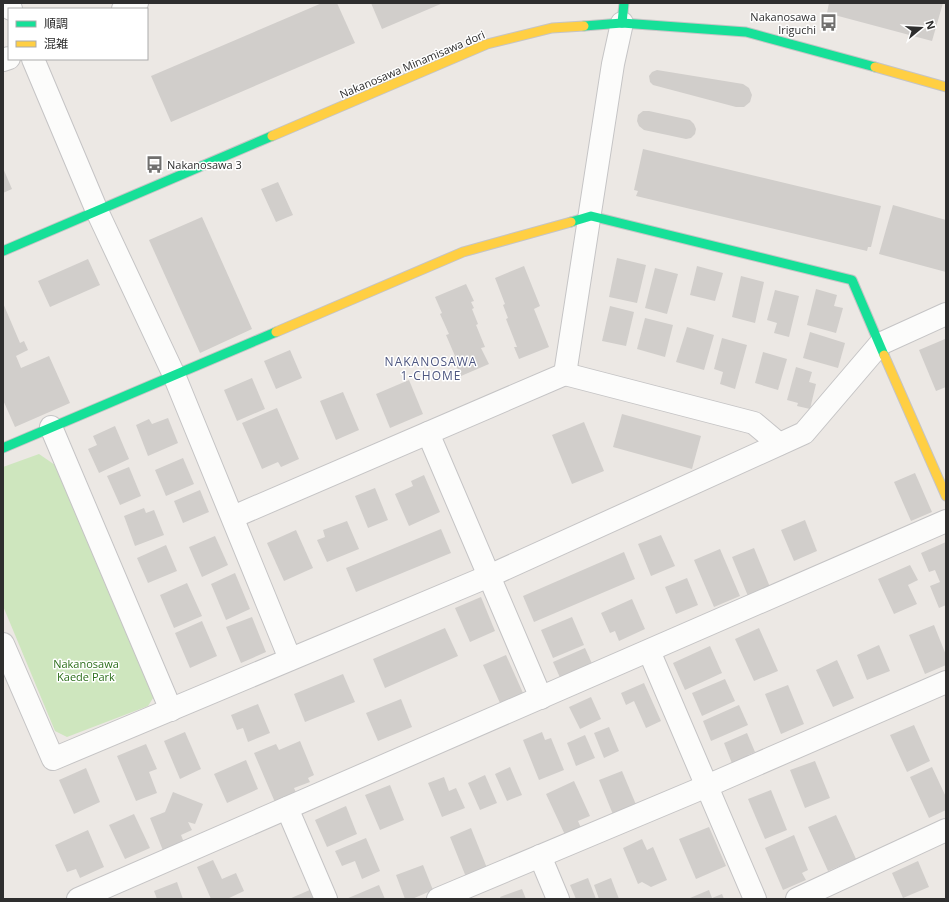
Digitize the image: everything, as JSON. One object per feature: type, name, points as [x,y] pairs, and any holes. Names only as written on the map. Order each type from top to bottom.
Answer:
[{"type":"street","points":[[125,8],[137,3]]},
{"type":"street","points":[[565,374],[623,13]]},
{"type":"street","name":"Nakanosawa Minamisawa dori","points":[[3,251],[487,44],[623,13],[662,25],[746,32],[946,88]]},
{"type":"street","points":[[33,60],[97,211],[174,375],[290,659]]},
{"type":"street","points":[[3,448],[463,252],[590,216],[852,280],[946,496]]},
{"type":"street","points":[[3,644],[53,759],[489,576],[804,433],[880,344],[946,314]]},
{"type":"street","points":[[233,517],[565,374],[754,423],[779,444]]},
{"type":"street","points":[[51,427],[171,710]]},
{"type":"street","points":[[428,433],[541,698]]},
{"type":"street","points":[[78,899],[946,521]]},
{"type":"street","points":[[649,651],[755,899]]},
{"type":"street","points":[[438,899],[707,786],[946,682]]},
{"type":"street","points":[[287,808],[326,899]]},
{"type":"street","points":[[797,899],[946,830]]},
{"type":"street","points":[[540,856],[558,899]]},
{"type":"green space","name":"Nakanosawa Kaede Park","points":[[39,454],[55,465],[155,695],[148,706],[67,737],[55,731],[3,606],[3,467]]},
{"type":"building","points":[[322,3],[337,3],[355,43],[171,122],[151,76]]},
{"type":"building","points":[[371,3],[443,3],[382,29]]},
{"type":"building","points":[[829,3],[943,3],[932,41],[827,13]]},
{"type":"building","points":[[657,70],[743,84],[749,88],[752,95],[750,102],[744,107],[736,107],[653,85],[650,82],[649,76],[652,72]]},
{"type":"building","points":[[643,111],[690,120],[696,129],[695,134],[691,138],[686,139],[644,130],[639,126],[637,121],[638,115]]},
{"type":"building","points":[[643,149],[881,206],[871,247],[868,247],[867,251],[636,196],[638,191],[634,190]]},
{"type":"building","points":[[3,168],[12,189],[3,193]]},
{"type":"building","points":[[278,182],[293,215],[276,222],[261,189]]},
{"type":"building","points":[[893,205],[946,220],[946,272],[879,254]]},
{"type":"building","points":[[202,217],[252,329],[200,353],[149,240]]},
{"type":"building","points":[[617,258],[646,265],[637,303],[609,297]]},
{"type":"building","points":[[88,259],[100,285],[50,307],[38,281]]},
{"type":"building","points":[[524,266],[540,306],[534,309],[549,347],[519,359],[514,347],[517,347],[506,319],[508,318],[503,305],[505,304],[495,278]]},
{"type":"building","points":[[697,266],[723,273],[715,301],[690,295]]},
{"type":"building","points":[[655,268],[678,274],[667,314],[645,308]]},
{"type":"building","points":[[741,276],[764,282],[755,323],[732,317]]},
{"type":"building","points":[[466,284],[474,301],[471,302],[474,308],[472,309],[478,324],[476,325],[485,347],[481,348],[489,364],[461,376],[452,357],[455,356],[446,335],[449,334],[440,314],[442,313],[435,297]]},
{"type":"building","points":[[816,289],[837,295],[834,306],[843,308],[836,333],[807,325]]},
{"type":"building","points":[[775,290],[799,296],[789,337],[774,333],[777,323],[767,320]]},
{"type":"building","points":[[3,303],[20,343],[24,341],[28,350],[16,356],[21,368],[49,356],[70,403],[15,427],[3,400]]},
{"type":"building","points":[[610,306],[634,312],[626,346],[602,341]]},
{"type":"building","points":[[645,318],[673,325],[665,357],[637,349]]},
{"type":"building","points":[[687,327],[714,335],[704,370],[676,362]]},
{"type":"building","points":[[810,332],[845,343],[838,368],[803,358]]},
{"type":"building","points":[[722,338],[747,345],[735,389],[720,384],[723,372],[714,369]]},
{"type":"building","points":[[945,339],[946,387],[936,391],[919,350]]},
{"type":"building","points":[[290,350],[302,378],[276,389],[264,361]]},
{"type":"building","points":[[763,352],[787,359],[778,390],[755,383]]},
{"type":"building","points":[[796,367],[812,372],[809,382],[816,384],[810,409],[797,406],[798,403],[787,400]]},
{"type":"building","points":[[252,378],[265,409],[237,421],[224,390]]},
{"type":"building","points":[[409,380],[423,414],[390,428],[376,394]]},
{"type":"building","points":[[343,392],[359,430],[336,440],[320,401]]},
{"type":"building","points":[[277,408],[299,459],[281,467],[278,462],[262,469],[242,423]]},
{"type":"building","points":[[622,414],[701,436],[692,469],[613,447]]},
{"type":"building","points":[[168,418],[178,443],[148,456],[136,425],[149,419],[152,424]]},
{"type":"building","points":[[584,422],[604,471],[572,484],[552,435]]},
{"type":"building","points":[[115,426],[129,459],[99,473],[88,449],[97,445],[93,436]]},
{"type":"building","points":[[183,458],[194,484],[166,496],[155,470]]},
{"type":"building","points":[[129,467],[141,496],[120,505],[107,476]]},
{"type":"building","points":[[915,473],[932,512],[911,521],[894,482]]},
{"type":"building","points":[[424,475],[440,512],[409,526],[395,494],[413,486],[411,481]]},
{"type":"building","points":[[375,488],[388,520],[368,528],[355,496]]},
{"type":"building","points":[[200,490],[209,512],[183,523],[174,501]]},
{"type":"building","points":[[144,508],[146,513],[154,510],[164,535],[135,546],[124,516]]},
{"type":"building","points":[[805,520],[817,551],[794,561],[781,530]]},
{"type":"building","points":[[347,521],[359,549],[327,562],[317,540],[325,537],[323,530]]},
{"type":"building","points":[[441,529],[451,553],[356,592],[346,568]]},
{"type":"building","points":[[296,530],[313,568],[284,581],[267,543]]},
{"type":"building","points":[[661,535],[675,566],[651,576],[638,544]]},
{"type":"building","points":[[215,536],[228,565],[202,577],[189,547]]},
{"type":"building","points":[[946,542],[946,605],[939,608],[930,586],[940,582],[935,570],[929,572],[921,553]]},
{"type":"building","points":[[166,545],[177,571],[148,583],[137,558]]},
{"type":"building","points":[[754,548],[772,592],[750,601],[732,557]]},
{"type":"building","points":[[720,549],[740,596],[714,607],[694,560]]},
{"type":"building","points":[[624,552],[635,579],[534,622],[523,596]]},
{"type":"building","points":[[910,565],[918,580],[908,585],[917,604],[894,614],[878,579]]},
{"type":"building","points":[[235,573],[250,609],[226,620],[211,584]]},
{"type":"building","points":[[687,578],[698,605],[676,614],[665,587]]},
{"type":"building","points":[[187,583],[202,616],[174,628],[160,595]]},
{"type":"building","points":[[481,597],[495,631],[470,642],[455,608]]},
{"type":"building","points":[[632,599],[645,629],[619,641],[615,631],[610,633],[601,613]]},
{"type":"building","points":[[252,617],[266,652],[241,663],[226,627]]},
{"type":"building","points":[[572,617],[584,645],[553,658],[541,630]]},
{"type":"building","points":[[202,621],[217,656],[190,668],[175,633]]},
{"type":"building","points":[[934,625],[946,655],[946,665],[925,674],[909,635]]},
{"type":"building","points":[[445,628],[458,656],[385,688],[373,659]]},
{"type":"building","points":[[759,628],[778,671],[754,681],[735,639]]},
{"type":"building","points":[[879,645],[890,671],[867,680],[857,655]]},
{"type":"building","points":[[710,646],[722,673],[685,690],[673,663]]},
{"type":"building","points":[[585,648],[594,668],[562,682],[553,662]]},
{"type":"building","points":[[506,655],[523,693],[500,703],[483,665]]},
{"type":"building","points":[[837,660],[854,698],[833,707],[816,670]]},
{"type":"building","points":[[343,674],[355,702],[305,722],[294,694]]},
{"type":"building","points":[[725,679],[735,701],[702,716],[692,693]]},
{"type":"building","points":[[644,683],[661,721],[646,728],[634,701],[626,705],[621,693]]},
{"type":"building","points":[[788,685],[804,724],[781,734],[765,694]]},
{"type":"building","points":[[591,697],[601,719],[580,729],[569,707]]},
{"type":"building","points":[[401,699],[412,727],[378,741],[366,713]]},
{"type":"building","points":[[258,704],[270,733],[248,742],[243,728],[237,730],[231,715]]},
{"type":"building","points":[[739,705],[748,725],[711,741],[703,721]]},
{"type":"building","points":[[914,725],[930,761],[907,772],[890,735]]},
{"type":"building","points":[[609,727],[619,751],[604,758],[594,733]]},
{"type":"building","points":[[185,732],[201,769],[180,779],[164,741]]},
{"type":"building","points":[[542,732],[545,740],[551,738],[564,770],[539,780],[523,740]]},
{"type":"building","points":[[747,733],[755,752],[748,755],[750,760],[733,766],[724,743]]},
{"type":"building","points":[[585,735],[595,758],[576,766],[567,743]]},
{"type":"building","points":[[300,741],[314,775],[308,778],[310,782],[294,788],[298,797],[277,807],[254,753],[276,744],[279,750]]},
{"type":"building","points":[[146,744],[157,769],[149,772],[157,793],[136,801],[117,756]]},
{"type":"building","points":[[246,760],[258,789],[227,803],[214,774]]},
{"type":"building","points":[[815,761],[830,798],[805,808],[790,770]]},
{"type":"building","points":[[510,767],[522,795],[507,801],[495,774]]},
{"type":"building","points":[[932,767],[946,797],[946,810],[929,818],[910,777]]},
{"type":"building","points":[[86,768],[100,802],[74,814],[59,780]]},
{"type":"building","points":[[622,771],[637,807],[614,817],[599,780]]},
{"type":"building","points":[[485,775],[497,803],[480,810],[468,783]]},
{"type":"building","points":[[444,777],[449,791],[456,788],[465,808],[442,817],[428,783]]},
{"type":"building","points":[[574,781],[590,816],[578,821],[582,830],[566,837],[546,794]]},
{"type":"building","points":[[390,785],[404,820],[380,830],[365,795]]},
{"type":"building","points":[[771,790],[787,830],[765,839],[748,799]]},
{"type":"building","points":[[173,792],[203,804],[195,824],[188,822],[192,830],[181,835],[185,845],[164,853],[150,818],[165,812]]},
{"type":"building","points":[[346,806],[357,834],[327,847],[315,820]]},
{"type":"building","points":[[134,814],[150,848],[125,859],[109,825]]},
{"type":"building","points":[[836,815],[856,859],[828,871],[808,827]]},
{"type":"building","points":[[709,827],[726,866],[696,879],[679,839]]},
{"type":"building","points":[[471,828],[487,868],[466,877],[450,837]]},
{"type":"building","points":[[88,830],[104,867],[80,878],[76,869],[67,872],[55,845]]},
{"type":"building","points":[[794,835],[808,870],[802,873],[806,880],[783,890],[765,848]]},
{"type":"building","points":[[366,838],[380,871],[362,879],[355,861],[342,866],[335,851]]},
{"type":"building","points":[[642,839],[647,850],[653,847],[667,880],[651,887],[642,882],[638,884],[623,848]]},
{"type":"building","points":[[213,860],[222,879],[236,873],[244,891],[227,899],[211,899],[197,867]]},
{"type":"building","points":[[918,861],[929,887],[903,898],[892,873]]},
{"type":"building","points":[[423,865],[433,890],[412,899],[405,899],[396,875]]},
{"type":"building","points":[[588,878],[596,899],[576,899],[570,885]]},
{"type":"building","points":[[611,878],[619,899],[599,899],[594,885]]},
{"type":"building","points":[[177,882],[183,899],[157,899],[154,891]]},
{"type":"building","points":[[379,885],[385,899],[346,899]]},
{"type":"building","points":[[312,889],[316,899],[289,899]]},
{"type":"building","points":[[522,889],[526,899],[501,899],[500,897]]},
{"type":"building","points":[[709,890],[712,898],[722,894],[724,899],[690,899],[690,898]]},
{"type":"traffic: fast","points":[[622,23],[624,3]]},
{"type":"traffic: fast","points":[[584,26],[622,23],[746,32],[875,67]]},
{"type":"traffic: fast","points":[[3,251],[272,136]]},
{"type":"traffic: fast","points":[[571,222],[591,216],[852,280],[884,355]]},
{"type":"traffic: fast","points":[[3,448],[276,332]]},
{"type":"traffic: slow","points":[[272,136],[487,44],[552,28],[584,26]]},
{"type":"traffic: slow","points":[[875,67],[946,87]]},
{"type":"traffic: slow","points":[[276,332],[463,252],[571,222]]},
{"type":"traffic: slow","points":[[884,355],[946,496]]},
{"type":"place","name":"Nakanosawa Iriguchi","points":[[829,22]]},
{"type":"place","name":"Nakanosawa 3","points":[[154,164]]},
{"type":"district","name":"NAKANOSAWA 1-CHOME","points":[[431,368]]}]
